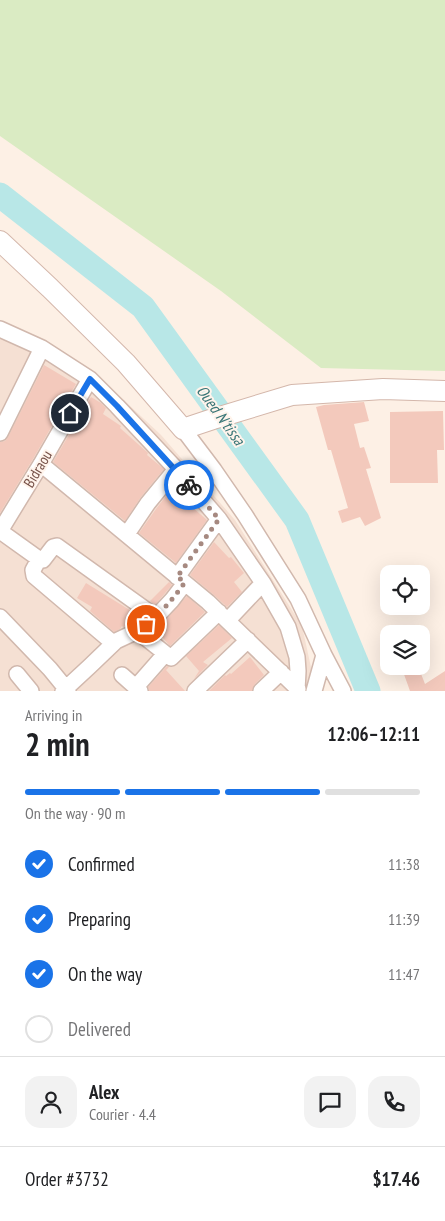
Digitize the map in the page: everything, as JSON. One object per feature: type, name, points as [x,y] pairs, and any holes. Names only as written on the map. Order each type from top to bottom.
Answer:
[{"type":"main road","points":[[0,242],[126,363],[183,429],[292,395],[383,390],[445,391]]},
{"type":"street","points":[[0,329],[42,348],[90,379],[176,469],[219,519],[263,583],[288,626],[297,657],[297,690]]},
{"type":"street","points":[[0,433],[42,348]]},
{"type":"street","name":"Bidraou","points":[[0,531],[90,379]]},
{"type":"street","points":[[183,429],[245,515],[298,599],[343,691]]},
{"type":"street","points":[[41,464],[224,616],[297,690]]},
{"type":"street","points":[[127,534],[148,503],[176,469]]},
{"type":"street","points":[[0,617],[50,669],[66,690],[116,640],[137,631],[156,617],[172,600],[181,580],[219,519]]},
{"type":"street","points":[[0,531],[40,559]]},
{"type":"street","points":[[113,643],[34,576],[33,570],[40,559],[43,560],[53,547],[56,546],[156,617]]},
{"type":"street","points":[[137,631],[171,658],[263,583]]},
{"type":"street","points":[[195,691],[248,640]]},
{"type":"street","points":[[122,675],[138,689],[165,654]]},
{"type":"street","points":[[314,691],[324,655]]},
{"type":"street","points":[[261,691],[281,672]]},
{"type":"street","points":[[17,674],[31,691]]},
{"type":"shaded area","points":[[0,323],[10,325],[95,373],[161,435],[235,520],[302,626],[312,672],[307,691],[0,691]]},
{"type":"green space","points":[[0,0],[445,0],[445,371],[321,368],[221,291],[0,136]]},
{"type":"building","points":[[44,365],[76,384],[0,513],[0,442],[5,441],[8,437]]},
{"type":"building","points":[[91,397],[106,408],[103,414],[121,426],[120,428],[148,453],[147,455],[164,469],[141,497],[125,521],[53,462]]},
{"type":"building","points":[[364,402],[369,421],[354,424],[360,448],[364,447],[371,468],[366,469],[381,518],[365,526],[360,517],[342,523],[338,511],[348,508],[331,450],[328,450],[316,407]]},
{"type":"building","points":[[443,411],[444,450],[437,450],[438,483],[390,483],[390,412]]},
{"type":"building","points":[[169,492],[183,504],[185,501],[207,520],[176,563],[139,533]]},
{"type":"building","points":[[214,542],[229,558],[231,557],[244,573],[234,582],[242,592],[227,607],[190,575]]},
{"type":"building","points":[[169,582],[172,585],[155,605],[150,601]]},
{"type":"building","points":[[86,583],[140,617],[114,632],[90,611],[92,607],[77,598]]},
{"type":"building","points":[[187,596],[205,612],[170,646],[155,629],[163,623]]},
{"type":"building","points":[[219,625],[232,638],[203,662],[208,665],[194,679],[199,671],[186,656]]},
{"type":"building","points":[[250,657],[264,675],[255,684],[252,691],[209,691],[225,675],[231,674]]},
{"type":"building","points":[[167,666],[169,667],[166,670],[185,691],[149,691],[148,687]]},
{"type":"building","points":[[445,671],[445,691],[410,691],[404,675],[422,675],[425,684]]},
{"type":"waterway","name":"Oued N'tissa","points":[[0,195],[143,307],[297,520],[368,691]]},
{"type":"way so far","points":[[146,624],[156,617],[172,600],[185,582],[177,577],[219,519],[189,485]]},
{"type":"route","points":[[70,413],[90,379],[189,485]]}]
